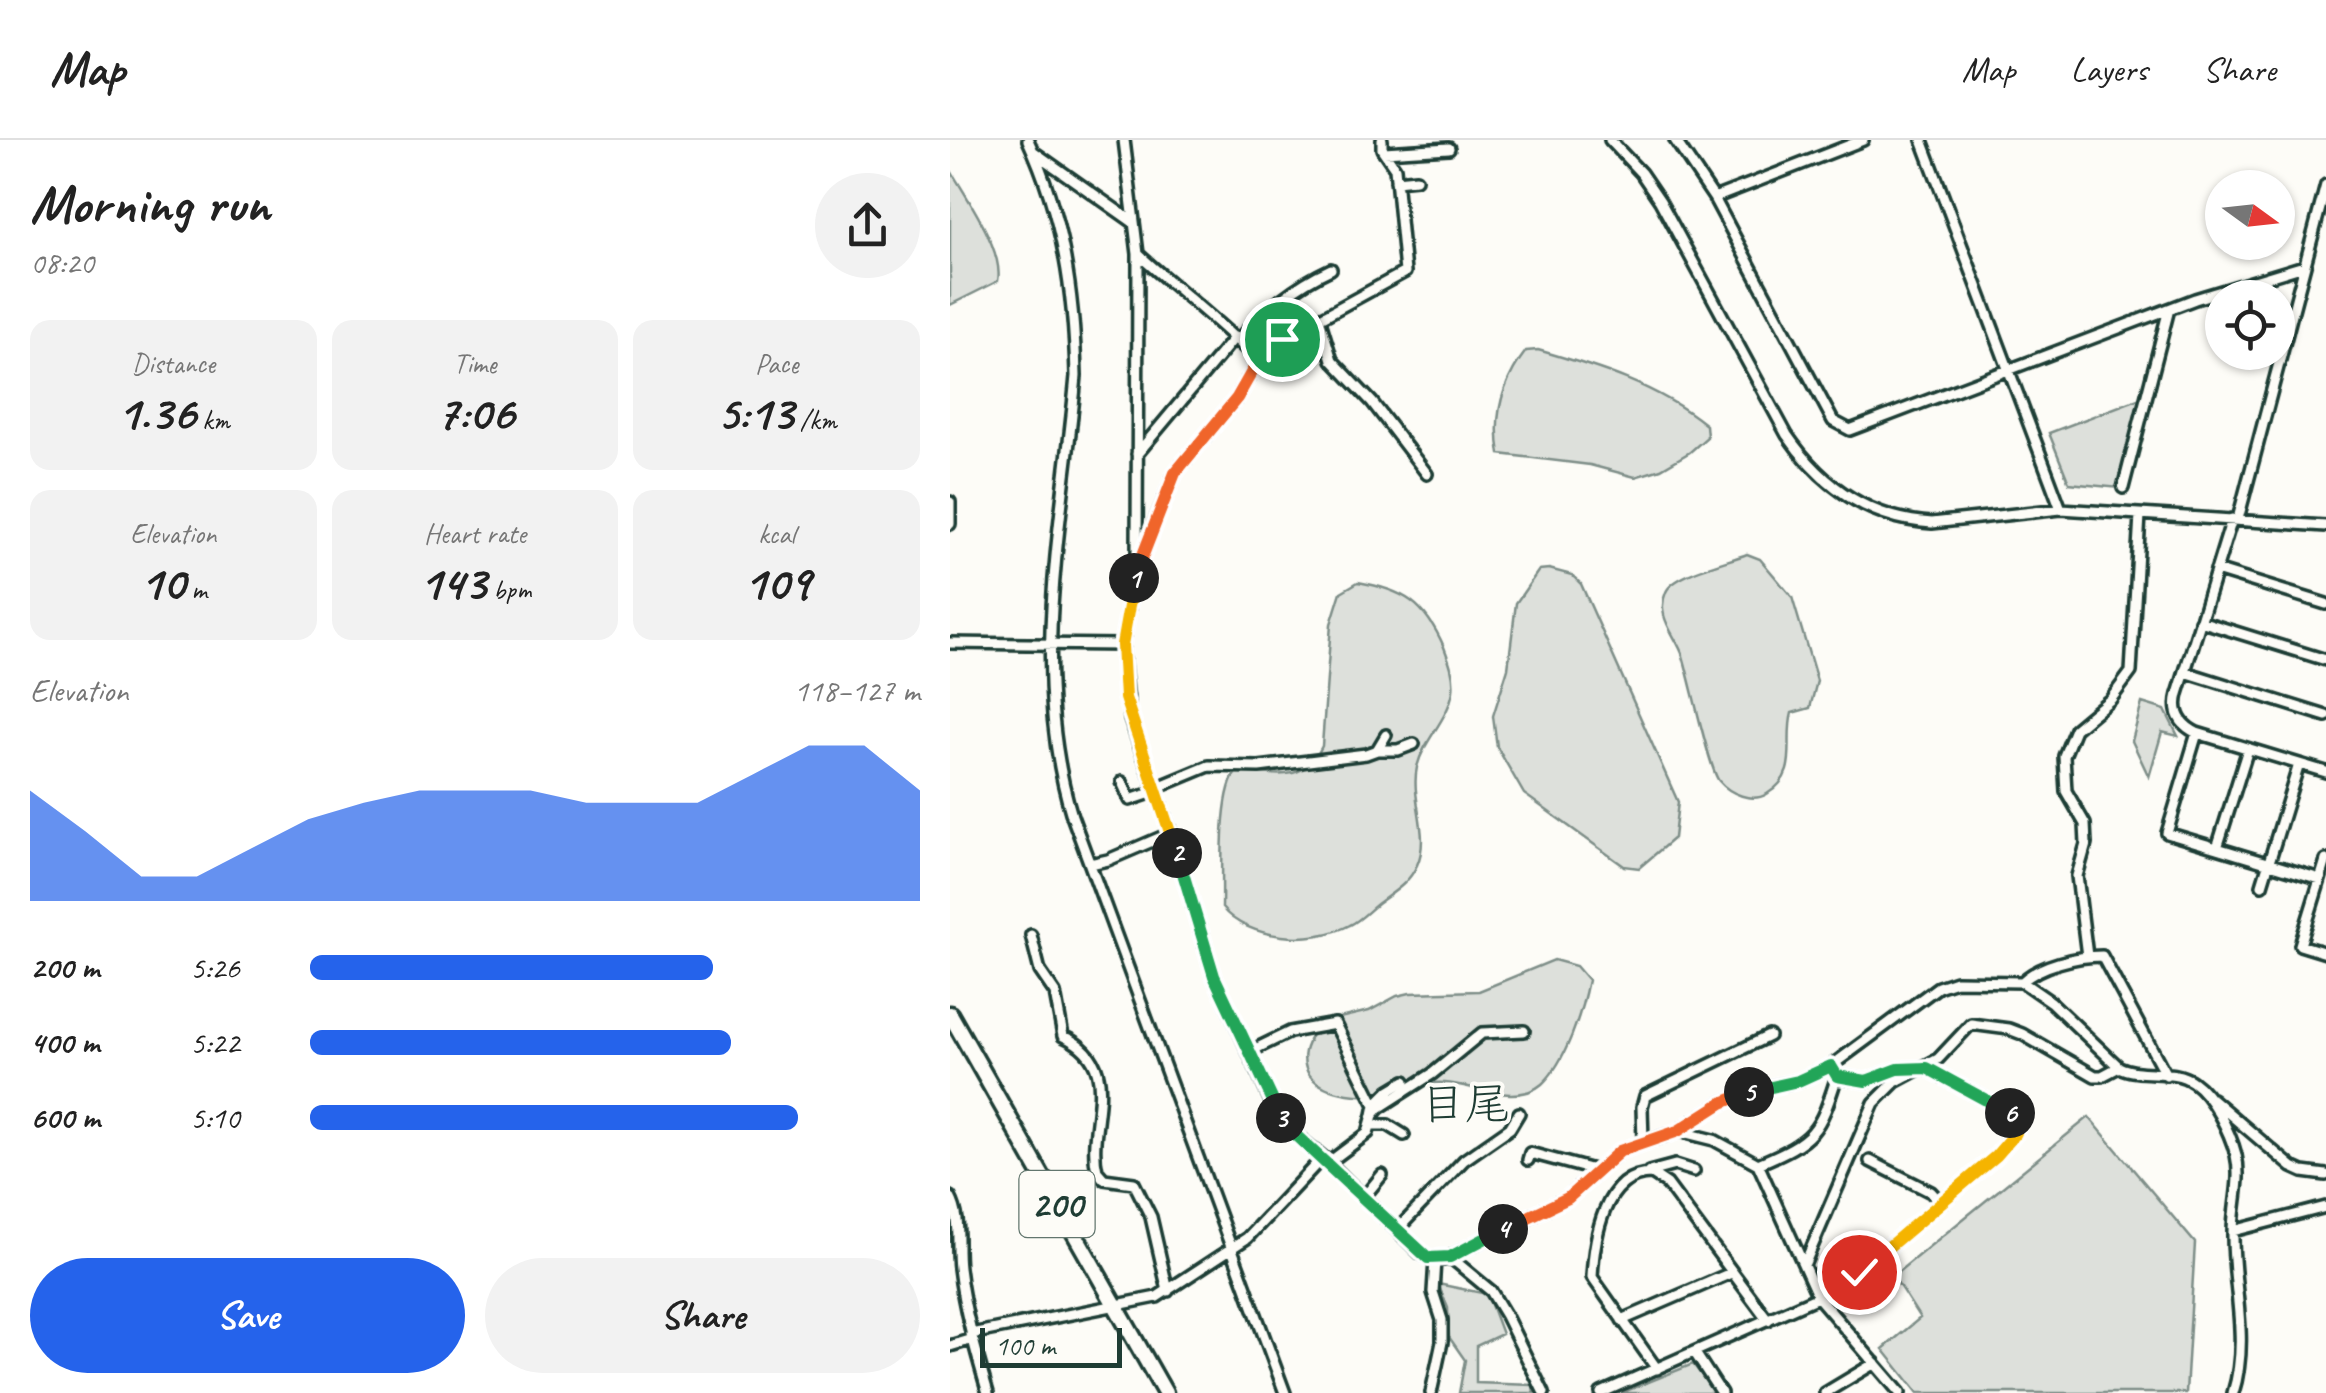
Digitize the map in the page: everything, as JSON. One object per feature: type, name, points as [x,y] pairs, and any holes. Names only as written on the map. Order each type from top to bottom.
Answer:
[{"type":"highway","name":"200","points":[[950,1014],[1160,1388]]},
{"type":"street","points":[[1028,140],[1053,202],[1065,251],[1075,338],[1076,376],[1049,642],[1049,692],[1058,762],[1072,816],[1285,1393]]},
{"type":"street","points":[[1124,140],[1138,254],[1137,563],[1122,645],[1130,720],[1171,832],[1214,976],[1274,1108],[1290,1130],[1420,1253],[1435,1260],[1450,1257],[1568,1198],[1620,1151],[1678,1131],[1722,1103],[1758,1089],[1798,1081],[1831,1066],[1938,987],[1956,981],[2022,982],[2051,1002],[2119,1068],[2191,1079],[2292,1168],[2326,1175]]},
{"type":"street","points":[[1137,563],[1175,473],[1237,398],[1258,361],[1282,339],[1404,272],[1394,168],[1382,140]]},
{"type":"street","points":[[1610,140],[1641,173],[1660,201],[1806,463],[1841,494],[1868,509],[1913,522],[1952,522],[2062,509],[2326,526]]},
{"type":"street","points":[[1675,140],[1714,198],[1837,426],[1857,429],[2169,309],[2304,266]]},
{"type":"street","points":[[1714,198],[1863,140]]},
{"type":"street","points":[[1922,140],[2062,509]]},
{"type":"street","points":[[1384,152],[1449,148]]},
{"type":"street","points":[[1034,152],[1133,222]]},
{"type":"street","points":[[1396,181],[1416,179]]},
{"type":"street","points":[[2326,184],[2235,519],[2176,703],[2183,724],[2197,733],[2326,772]]},
{"type":"street","points":[[1138,254],[1237,338],[1258,361]]},
{"type":"street","points":[[1137,454],[1265,310],[1305,281],[1331,269]]},
{"type":"street","points":[[2123,488],[2169,309]]},
{"type":"street","points":[[1318,318],[1332,360],[1372,402],[1427,474]]},
{"type":"street","points":[[950,502],[950,524]]},
{"type":"street","points":[[2087,956],[2078,876],[2086,844],[2085,824],[2066,791],[2064,756],[2075,729],[2112,699],[2130,672],[2140,514]]},
{"type":"street","points":[[2216,570],[2326,604]]},
{"type":"street","points":[[2200,621],[2326,660]]},
{"type":"street","points":[[950,644],[1122,645]]},
{"type":"street","points":[[2184,672],[2326,716]]},
{"type":"street","points":[[2197,733],[2167,833],[2320,879]]},
{"type":"street","points":[[1377,750],[1386,735]]},
{"type":"street","points":[[1122,782],[1130,800],[1209,766],[1259,767],[1398,750],[1414,744]]},
{"type":"street","points":[[2217,848],[2248,748]]},
{"type":"street","points":[[2262,885],[2299,764]]},
{"type":"street","points":[[1090,864],[1171,832]]},
{"type":"street","points":[[2326,860],[2300,945],[2326,953]]},
{"type":"street","points":[[1031,935],[1040,971],[1056,994],[1063,1036],[1084,1047],[1096,1070],[1101,1101],[1097,1171],[1104,1178],[1134,1183],[1152,1217],[1168,1291]]},
{"type":"street","points":[[2022,982],[2029,974],[2087,956],[2102,956],[2166,1075]]},
{"type":"street","points":[[1249,1052],[1290,1032],[1335,1024],[1373,1115],[1404,1135]]},
{"type":"street","points":[[1805,1264],[1874,1103],[1896,1082],[1927,1068],[1971,1024],[2022,1034],[2094,1076],[2119,1068]]},
{"type":"street","points":[[1373,1115],[1482,1033],[1524,1031]]},
{"type":"street","points":[[1643,1142],[1642,1107],[1646,1096],[1770,1036]]},
{"type":"street","points":[[1758,1164],[1814,1133],[1822,1122],[1837,1076],[1831,1066]]},
{"type":"street","points":[[1601,1393],[1695,1354],[1855,1276],[1996,1156],[2016,1133],[2009,1112],[1927,1068],[1898,1069],[1866,1081],[1837,1076]]},
{"type":"street","points":[[950,1346],[972,1336],[1116,1308],[1168,1291],[1248,1238],[1326,1160],[1358,1144],[1390,1090],[1405,1081]]},
{"type":"street","points":[[2206,1094],[2236,1156],[2233,1231],[2242,1345],[2233,1393]]},
{"type":"street","points":[[1396,1230],[1464,1160],[1510,1128],[1520,1113]]},
{"type":"street","points":[[1678,1131],[1714,1140],[1758,1164],[1818,1297],[1900,1393]]},
{"type":"street","points":[[1528,1160],[1530,1153],[1597,1171]]},
{"type":"street","points":[[1870,1161],[1931,1192],[1941,1204]]},
{"type":"street","points":[[1657,1369],[1592,1277],[1593,1269],[1608,1200],[1628,1181],[1646,1173],[1675,1165],[1694,1171]]},
{"type":"street","points":[[1646,1173],[1667,1184],[1768,1320]]},
{"type":"street","points":[[1364,1197],[1382,1175]]},
{"type":"street","points":[[950,1197],[956,1209],[954,1268],[988,1393]]},
{"type":"street","points":[[2233,1231],[2326,1207]]},
{"type":"street","points":[[1450,1257],[1490,1291],[1544,1393]]},
{"type":"street","points":[[1431,1393],[1442,1342],[1442,1320],[1432,1292],[1435,1260]]},
{"type":"street","points":[[1622,1320],[1731,1273]]},
{"type":"street","points":[[1695,1354],[1721,1393]]},
{"type":"street","points":[[1825,1393],[1874,1363]]},
{"type":"shaded area","points":[[950,169],[995,254],[998,281],[950,305]]},
{"type":"shaded area","points":[[1538,350],[1647,388],[1706,425],[1707,437],[1661,469],[1635,477],[1590,465],[1500,454],[1499,413],[1506,387],[1526,351]]},
{"type":"shaded area","points":[[2143,397],[2120,488],[2069,483],[2049,433]]},
{"type":"shaded area","points":[[1747,554],[1760,559],[1792,597],[1817,681],[1810,708],[1792,713],[1784,777],[1767,794],[1755,798],[1729,790],[1715,773],[1683,656],[1663,610],[1666,592],[1679,580]]},
{"type":"shaded area","points":[[1539,570],[1572,575],[1581,584],[1678,802],[1674,838],[1639,868],[1624,866],[1524,794],[1497,747],[1493,716],[1508,668],[1516,603]]},
{"type":"shaded area","points":[[1358,582],[1400,594],[1421,609],[1437,632],[1451,668],[1450,701],[1417,767],[1421,853],[1406,882],[1350,925],[1300,937],[1264,933],[1233,919],[1222,908],[1227,796],[1238,770],[1297,772],[1306,767],[1322,746],[1331,624],[1341,592]]},
{"type":"shaded area","points":[[2142,703],[2165,710],[2178,736],[2162,732],[2149,777],[2132,741]]},
{"type":"shaded area","points":[[1554,960],[1576,966],[1588,980],[1566,1050],[1551,1074],[1532,1090],[1508,1094],[1435,1083],[1359,1095],[1325,1087],[1309,1073],[1305,1051],[1318,1023],[1369,1011],[1410,993],[1479,991]]},
{"type":"shaded area","points":[[2089,1117],[2195,1243],[2186,1393],[1918,1393],[1883,1349],[1920,1318],[1893,1276]]},
{"type":"shaded area","points":[[1438,1284],[1487,1294],[1502,1334],[1476,1346],[1476,1383],[1533,1385],[1534,1393],[1459,1393],[1465,1360],[1449,1337],[1448,1308]]},
{"type":"shaded area","points":[[1693,1364],[1715,1393],[1621,1393]]},
{"type":"district","name":"目尾","points":[[1465,1104]]},
{"type":"route","points":[[1282,339],[1258,361],[1237,398],[1175,473],[1137,563],[1122,645],[1130,720],[1171,832],[1214,976],[1274,1108],[1290,1130],[1420,1253],[1435,1260],[1450,1257],[1568,1198],[1620,1151],[1678,1131],[1722,1103],[1758,1089],[1798,1081],[1831,1066],[1837,1076],[1866,1081],[1898,1069],[1927,1068],[2009,1112],[2016,1133],[1996,1156],[1859,1272]]}]
